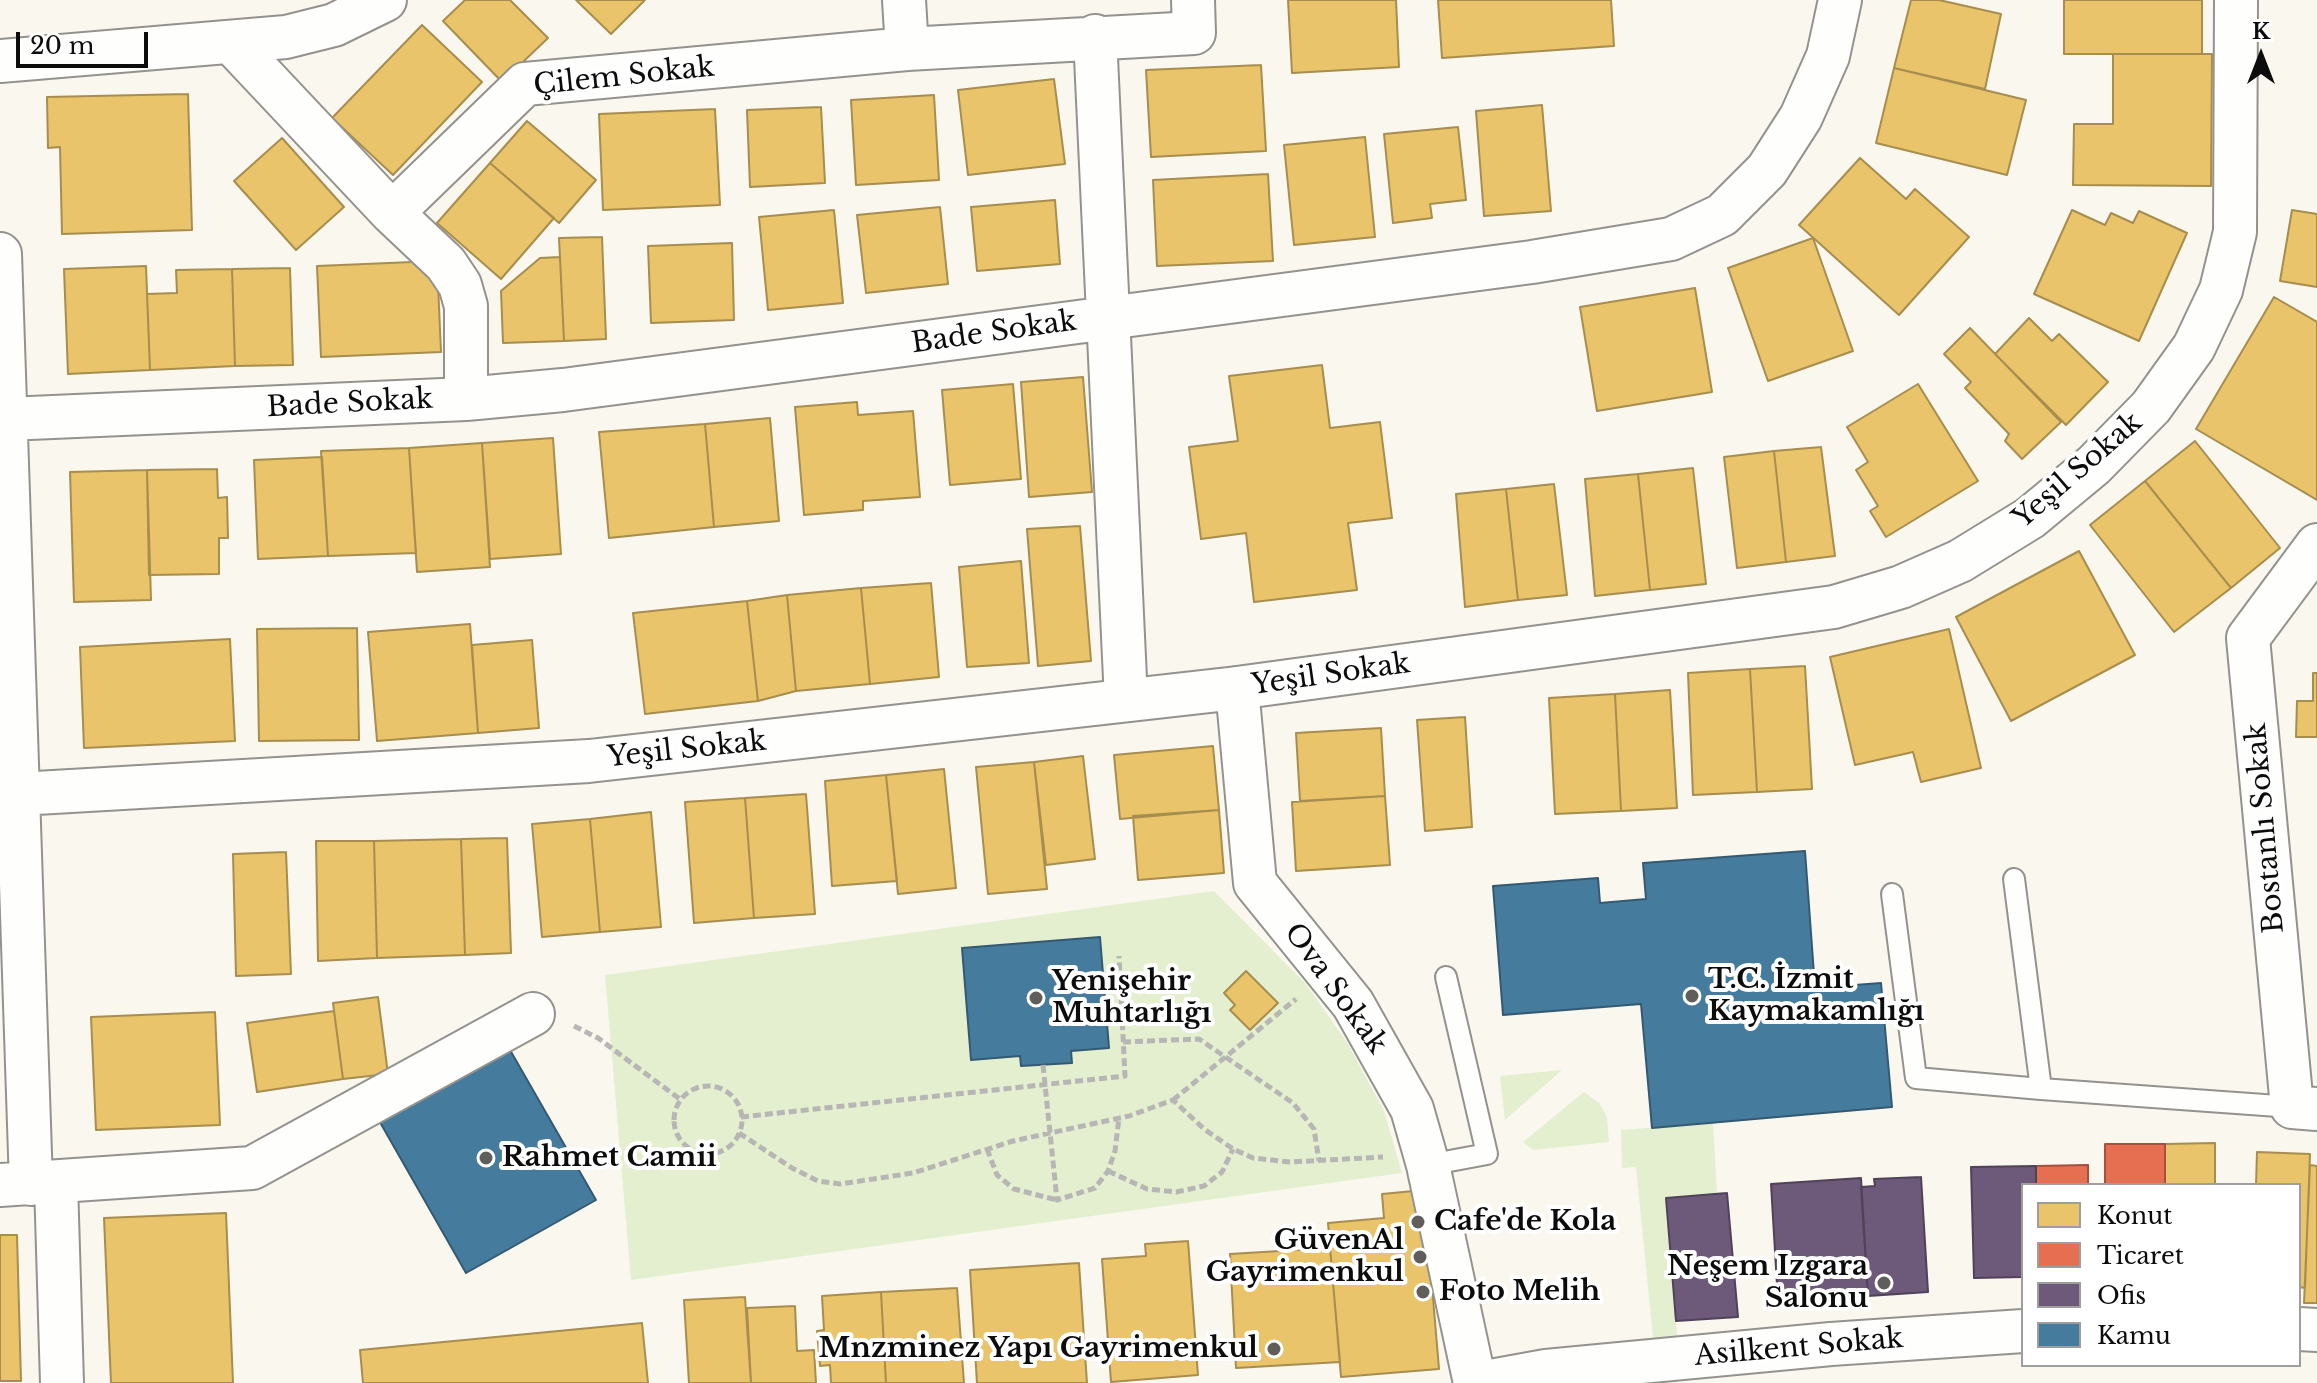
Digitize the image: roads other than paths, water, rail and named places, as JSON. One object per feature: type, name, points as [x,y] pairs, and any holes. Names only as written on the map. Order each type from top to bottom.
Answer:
[{"type":"street","points":[[0,61],[286,37],[334,25],[385,0]]},
{"type":"street","points":[[904,0],[907,49]]},
{"type":"street","name":"Çilem Sokak","points":[[392,213],[525,84],[907,49],[1095,36],[1194,33],[1193,0]]},
{"type":"street","name":"Bade Sokak","points":[[5,430],[466,399],[682,376],[1517,264],[1671,239],[1722,215],[1767,170],[1801,117],[1823,68],[1840,0]]},
{"type":"street","name":"Yeşil Sokak","points":[[19,794],[589,761],[1237,688],[1834,607],[1901,587],[1960,561],[2030,518],[2094,465],[2151,407],[2194,347],[2221,290],[2235,232],[2236,0]]},
{"type":"street","points":[[1095,36],[1126,700]]},
{"type":"street","points":[[232,43],[392,213],[446,264],[460,285],[466,306],[466,399]]},
{"type":"street","points":[[0,254],[29,1184],[62,1383]]},
{"type":"street","name":"Bostanlı Sokak","points":[[2304,1108],[2248,638],[2317,545]]},
{"type":"street","name":"Ova Sokak","points":[[1237,688],[1255,883],[1329,972],[1384,1054],[1412,1109],[1477,1383]]},
{"type":"street","points":[[29,1184],[252,1168],[533,1014]]},
{"type":"street","name":"Asilkent Sokak","points":[[1477,1383],[1831,1344],[2021,1331]]},
{"type":"lane","points":[[2014,879],[2041,1089]]},
{"type":"lane","points":[[1892,894],[1916,1078],[2304,1108]]},
{"type":"lane","points":[[1426,1159],[1487,1154],[1446,977]]},
{"type":"place","name":"T.C. İzmit Kaymakamlığı","points":[[1692,996]]},
{"type":"place","name":"Yenişehir Muhtarlığı","points":[[1036,998]]},
{"type":"place","name":"Rahmet Camii","points":[[486,1158]]},
{"type":"place","name":"Cafe'de Kola","points":[[1418,1222]]},
{"type":"place","name":"GüvenAl Gayrimenkul","points":[[1420,1257]]},
{"type":"place","name":"Neşem Izgara Salonu","points":[[1884,1283]]},
{"type":"place","name":"Foto Melih","points":[[1423,1292]]},
{"type":"place","name":"Mnzminez Yapı Gayrimenkul","points":[[1274,1349]]}]
